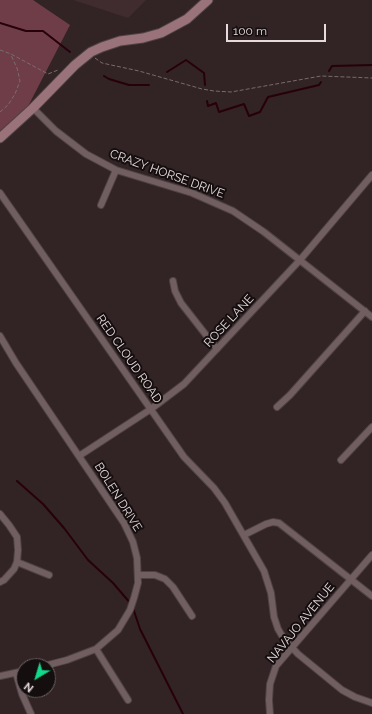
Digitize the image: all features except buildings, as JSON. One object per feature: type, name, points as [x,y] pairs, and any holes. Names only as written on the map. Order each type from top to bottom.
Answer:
[{"type":"street","points":[[0,138],[33,108],[75,65],[91,52],[120,41],[143,38],[161,33],[187,19],[208,0]]},
{"type":"street","name":"CRAZY HORSE DRIVE","points":[[33,108],[56,131],[86,154],[116,170],[192,193],[225,207],[264,232],[372,317]]},
{"type":"street","points":[[101,205],[116,170]]},
{"type":"street","name":"ROSE LANE","points":[[79,456],[150,409],[184,384],[300,260],[372,175]]},
{"type":"street","name":"RED CLOUD ROAD","points":[[0,193],[184,457],[214,488],[225,503],[269,582],[272,593],[274,617],[278,629],[284,639],[292,648],[342,690],[372,703]]},
{"type":"street","points":[[173,281],[175,291],[181,303],[217,349]]},
{"type":"street","points":[[277,407],[290,395],[365,311]]},
{"type":"street","name":"BOLEN DRIVE","points":[[0,336],[16,363],[124,523],[133,542],[137,558],[138,583],[130,610],[124,621],[109,638],[96,649],[56,663]]},
{"type":"street","points":[[341,460],[372,427]]},
{"type":"street","points":[[0,514],[9,524],[17,537],[18,550],[17,562],[10,574],[0,582]]},
{"type":"street","points":[[244,535],[266,524],[273,522],[279,523],[372,596]]},
{"type":"street","name":"NAVAJO AVENUE","points":[[270,714],[270,684],[276,666],[372,555]]},
{"type":"street","points":[[17,562],[49,575]]},
{"type":"street","points":[[138,575],[155,576],[165,579],[173,587],[192,616]]},
{"type":"street","points":[[96,649],[128,700]]},
{"type":"street","points":[[0,676],[16,673]]},
{"type":"street","points":[[24,698],[31,714]]},
{"type":"path","points":[[0,50],[11,54],[48,74],[59,69]]},
{"type":"path","points":[[91,52],[94,58],[102,63],[139,71],[214,91],[232,92],[321,76],[372,78]]},
{"type":"path","points":[[0,112],[8,105],[15,94],[20,81],[17,68],[11,54]]},
{"type":"shaded area","points":[[0,0],[33,0],[70,25],[22,118],[0,138]]},
{"type":"shaded area","points":[[73,0],[146,0],[128,18]]},
{"type":"waterway","points":[[0,23],[26,31],[43,31],[70,52]]},
{"type":"waterway","points":[[167,72],[186,60],[204,73],[205,85]]},
{"type":"waterway","points":[[329,71],[332,66],[372,65]]},
{"type":"waterway","points":[[104,76],[129,85],[149,85]]},
{"type":"waterway","points":[[207,101],[208,106],[216,103],[219,112],[244,104],[249,116],[260,112],[268,97],[319,85],[321,82]]},
{"type":"waterway","points":[[17,481],[43,504],[64,528],[88,560],[113,583],[131,604]]},
{"type":"waterway","points":[[133,608],[140,629],[183,714]]}]
